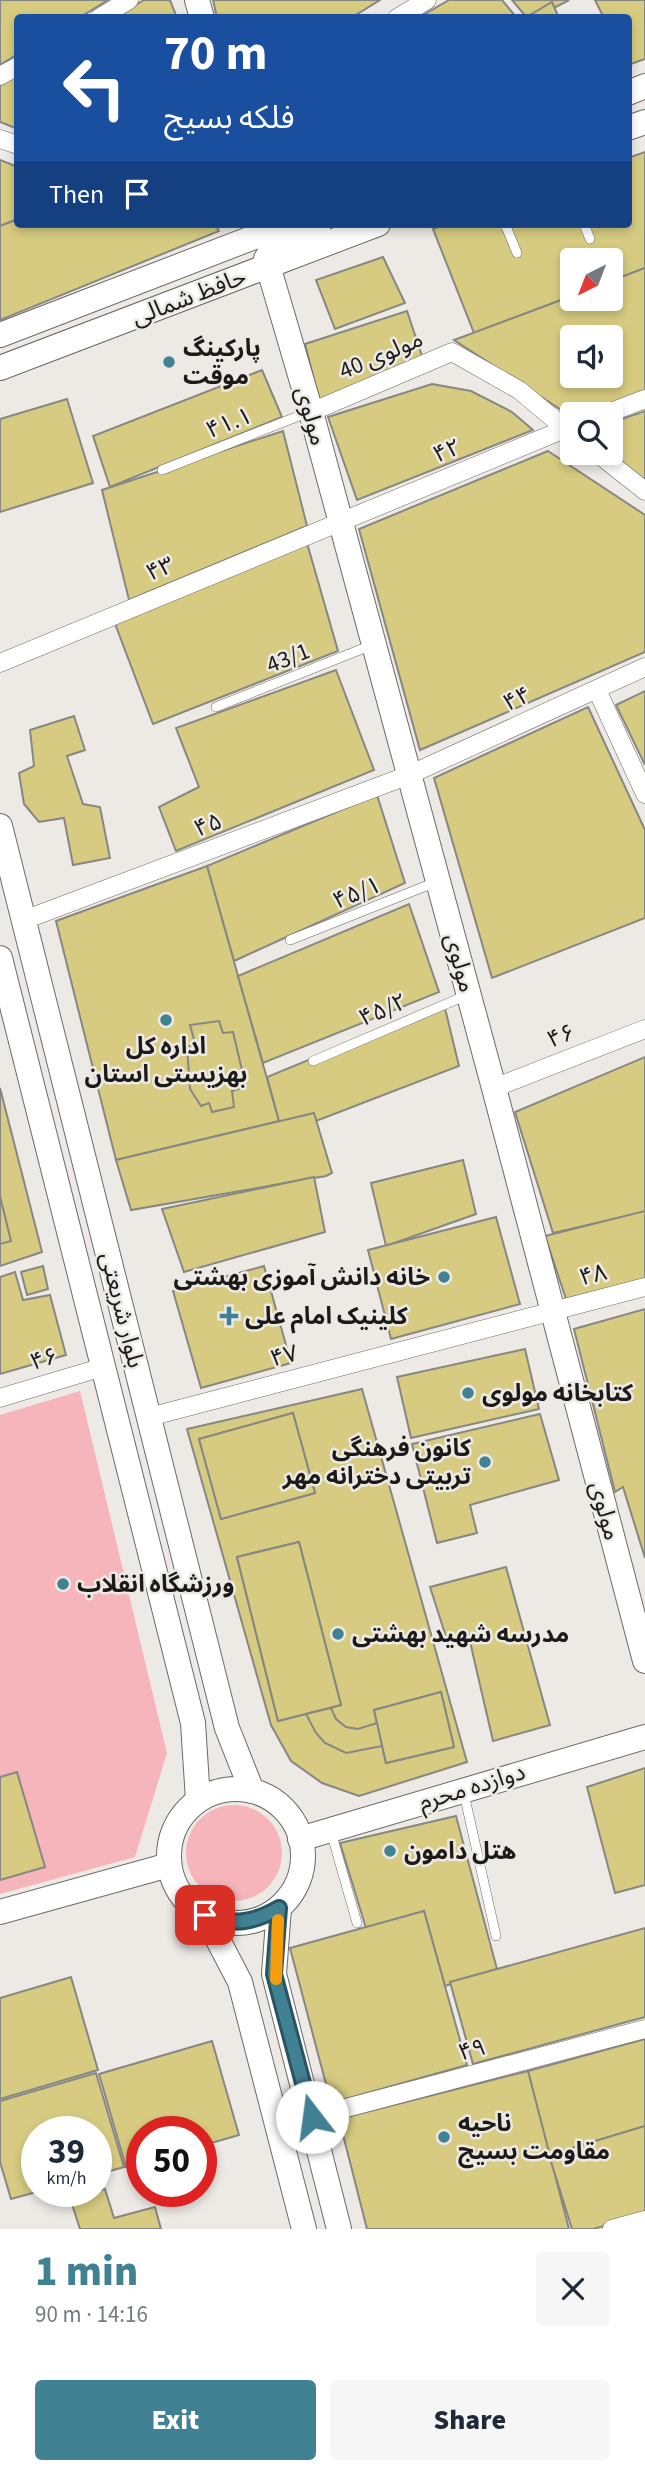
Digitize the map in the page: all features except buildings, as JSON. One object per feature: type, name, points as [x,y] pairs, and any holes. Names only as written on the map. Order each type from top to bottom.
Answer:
[{"type":"main road","points":[[268,266],[266,255],[269,250],[311,228]]},
{"type":"main road","name":"حافظ شمالی","points":[[0,368],[368,228]]},
{"type":"main road","name":"حافظ شمالی","points":[[0,335],[261,229]]},
{"type":"main road","name":"مولوی","points":[[268,266],[311,412],[494,1088],[645,1661]]},
{"type":"main road","points":[[62,311],[74,341]]},
{"type":"main road","name":"بلوار شریعتی","points":[[0,826],[227,1728],[252,1791]]},
{"type":"main road","name":"بلوار شریعتی","points":[[0,958],[193,1723],[198,1800]]},
{"type":"main road","name":"دوازده محرم","points":[[300,1839],[645,1737]]},
{"type":"main road","points":[[233,1789],[252,1791],[283,1809],[300,1839],[303,1858],[300,1877],[292,1894],[279,1908],[262,1918],[243,1923],[223,1922],[190,1905],[178,1890],[169,1865],[170,1840],[176,1824],[198,1800],[215,1792],[233,1789]]},
{"type":"main road","points":[[0,1912],[169,1865]]},
{"type":"main road","points":[[279,1908],[274,1974],[339,2229]]},
{"type":"main road","points":[[205,1915],[240,1982],[304,2229]]},
{"type":"street","points":[[106,14],[129,0]]},
{"type":"street","points":[[404,14],[427,0]]},
{"type":"street","name":"مولوی 40","points":[[311,412],[452,352],[519,390],[560,422]]},
{"type":"street","points":[[623,407],[645,399]]},
{"type":"street","name":"۴۲","points":[[340,520],[560,434]]},
{"type":"street","points":[[612,465],[645,491]]},
{"type":"street","name":"۴۳","points":[[0,663],[340,520]]},
{"type":"street","name":"۴۴","points":[[409,775],[645,667]]},
{"type":"street","points":[[597,690],[645,794]]},
{"type":"street","name":"۴۵","points":[[24,920],[409,775]]},
{"type":"street","name":"۴۶","points":[[494,1088],[645,1029]]},
{"type":"street","name":"۴۸","points":[[553,1311],[645,1287]]},
{"type":"street","name":"۴۷","points":[[149,1417],[553,1311]]},
{"type":"street","name":"۴۶","points":[[0,1398],[103,1367]]},
{"type":"street","name":"۴۹","points":[[312,2117],[645,2029]]},
{"type":"street","points":[[612,2229],[645,2220]]},
{"type":"lane","points":[[507,228],[517,253]]},
{"type":"lane","points":[[586,228],[590,239]]},
{"type":"lane","name":"۴۱.۱","points":[[162,470],[311,412]]},
{"type":"lane","name":"43/1","points":[[216,707],[373,644]]},
{"type":"lane","name":"۴۵/۱","points":[[290,940],[438,881]]},
{"type":"lane","name":"۴۵/۲","points":[[313,1061],[468,994]]},
{"type":"lane","points":[[463,1789],[496,1936]]},
{"type":"lane","points":[[331,1831],[357,1923]]},
{"type":"shaded area","name":"ورزشگاه انقلاب","points":[[80,1391],[167,1753],[135,1857],[0,1894],[0,1415]]},
{"type":"shaded area","points":[[234,1805],[252,1809],[268,1819],[278,1835],[282,1853],[278,1871],[268,1887],[252,1897],[234,1901],[216,1897],[200,1887],[190,1871],[186,1853],[190,1835],[200,1819],[216,1809]]},
{"type":"slow traffic","points":[[276,1979],[274,1974],[278,1920]]},
{"type":"place","name":"پارکینگ موقت","points":[[169,362]]},
{"type":"place","name":"اداره کل بهزیستی استان","points":[[166,1020]]},
{"type":"place","name":"خانه دانش آموزی بهشتی","points":[[444,1277]]},
{"type":"place","name":"کلینیک امام علی","points":[[229,1316]]},
{"type":"place","name":"کتابخانه مولوی","points":[[468,1393]]},
{"type":"place","name":"کانون فرهنگی تربیتی دخترانه مهر","points":[[485,1462]]},
{"type":"place","name":"ورزشگاه انقلاب","points":[[63,1584]]},
{"type":"place","name":"مدرسه شهید بهشتی","points":[[338,1634]]},
{"type":"place","name":"هتل دامون","points":[[390,1851]]},
{"type":"place","name":"ناحیه مقاومت بسیج","points":[[444,2137]]},
{"type":"route","points":[[205,1915],[223,1922],[243,1923],[262,1918],[279,1908],[274,1974],[312,2117]]}]
